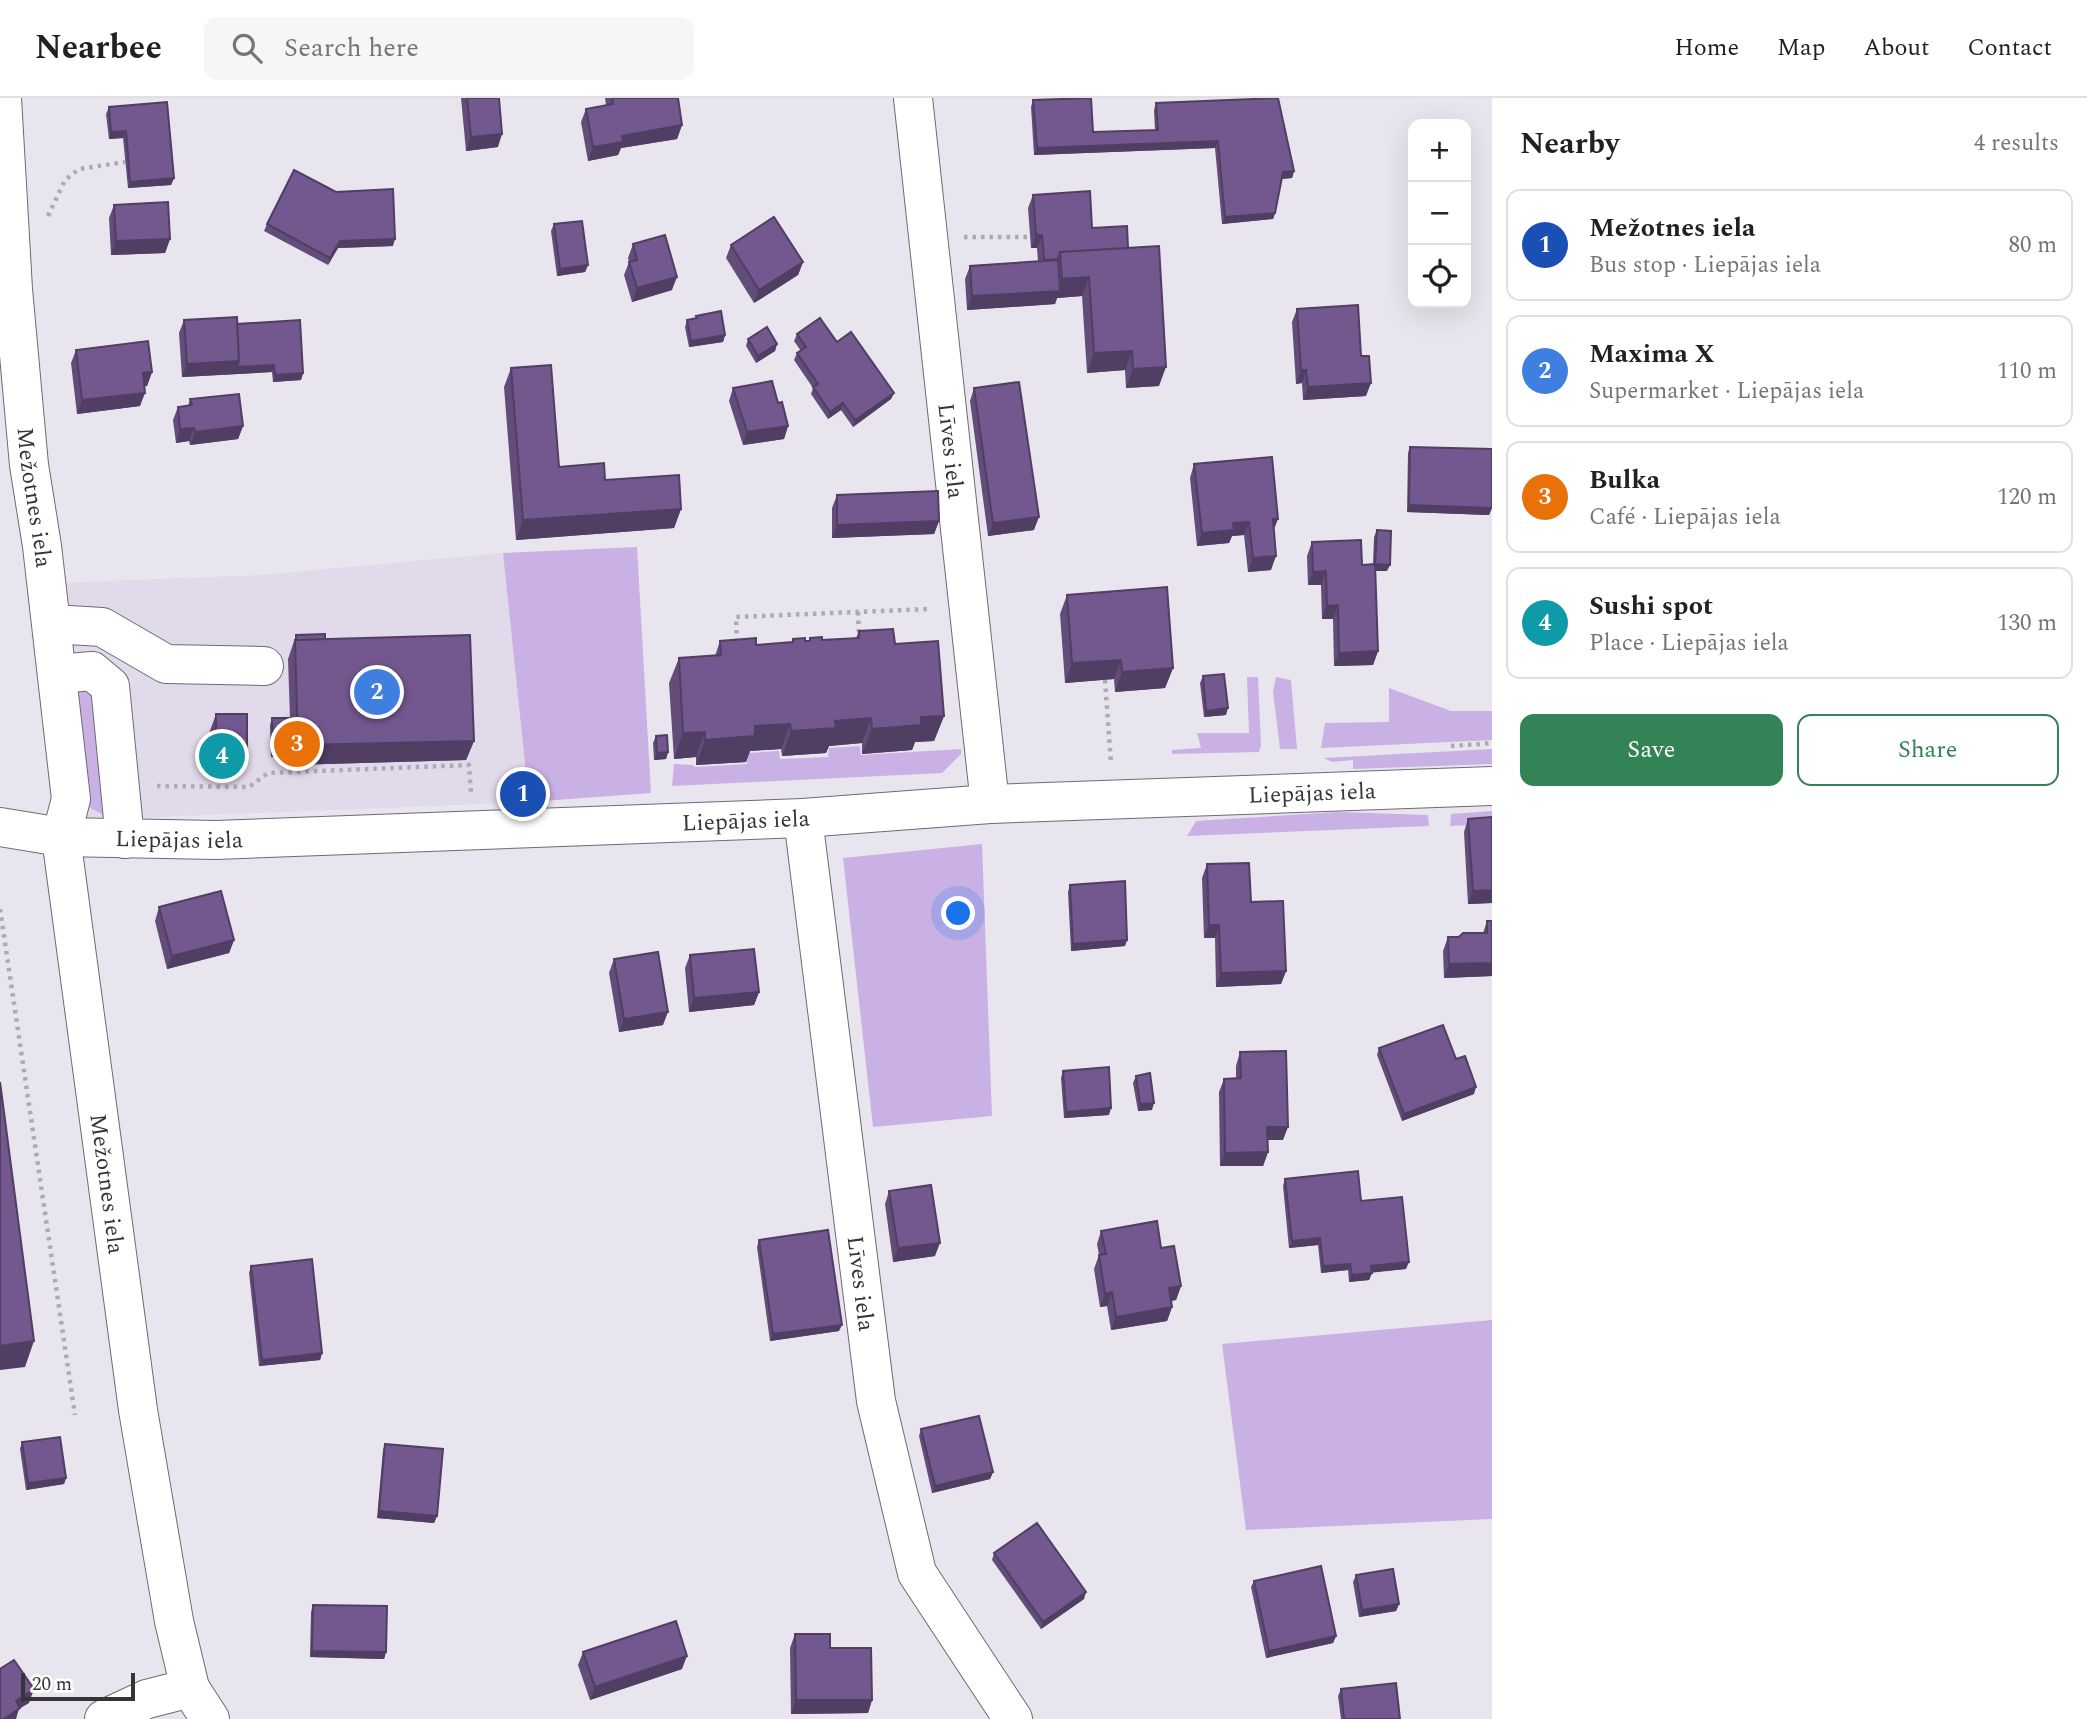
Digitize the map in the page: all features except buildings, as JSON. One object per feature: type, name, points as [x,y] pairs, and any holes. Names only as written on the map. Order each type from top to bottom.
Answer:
[{"type":"street","name":"Mežotnes iela","points":[[2,98],[13,289],[29,465],[43,546],[71,799],[61,837],[138,1409],[174,1621],[200,1703]]},
{"type":"street","name":"Līves iela","points":[[913,98],[990,804]]},
{"type":"street","points":[[52,624],[102,628],[166,664],[264,666]]},
{"type":"street","points":[[58,674],[92,671],[110,687],[125,839]]},
{"type":"street","name":"Liepājas iela","points":[[0,827],[61,837],[216,839],[803,818],[990,804],[1492,786]]},
{"type":"street","name":"Līves iela","points":[[803,818],[876,1401],[916,1573],[1013,1719]]},
{"type":"street","points":[[104,1719],[147,1699],[200,1703]]},
{"type":"path","points":[[43,223],[65,180],[79,169],[125,162]]},
{"type":"path","points":[[929,237],[1030,237]]},
{"type":"path","points":[[737,653],[736,617],[969,607]]},
{"type":"path","points":[[858,612],[859,645]]},
{"type":"path","points":[[1105,680],[1111,765]]},
{"type":"path","points":[[1450,746],[1492,743]]},
{"type":"path","points":[[122,792],[159,786],[249,787],[268,773],[469,765],[471,798]]},
{"type":"path","points":[[0,909],[75,1415]]},
{"type":"shaded area","points":[[637,547],[651,793],[529,802],[503,553]]},
{"type":"shaded area","points":[[503,553],[529,802],[87,820],[56,583],[261,575]]},
{"type":"shaded area","points":[[1247,677],[1258,677],[1259,752],[1172,754],[1172,750],[1201,748],[1197,733],[1249,733]]},
{"type":"shaded area","points":[[1276,677],[1291,680],[1297,749],[1280,749],[1273,692]]},
{"type":"shaded area","points":[[81,682],[94,690],[109,818],[87,806],[74,700]]},
{"type":"shaded area","points":[[1389,688],[1451,711],[1492,711],[1492,740],[1321,748],[1325,723],[1389,722]]},
{"type":"shaded area","points":[[860,746],[861,755],[961,749],[961,754],[942,773],[672,786],[674,764],[695,767],[747,764],[748,753],[779,751],[780,759],[828,757],[829,748]]},
{"type":"shaded area","points":[[1492,749],[1492,764],[1353,769],[1353,760],[1332,762],[1324,758]]},
{"type":"shaded area","points":[[1492,811],[1492,824],[1450,826],[1451,814]]},
{"type":"shaded area","points":[[1338,812],[1428,815],[1429,826],[1187,836],[1196,821]]},
{"type":"shaded area","points":[[982,844],[992,1116],[873,1127],[843,858]]},
{"type":"shaded area","points":[[1492,1320],[1492,1519],[1246,1530],[1222,1344]]},
{"type":"place","name":"Maxima X","points":[[377,692]]},
{"type":"place","name":"Bulka","points":[[297,744]]},
{"type":"place","name":"Sushi spot","points":[[222,756]]},
{"type":"place","name":"Mežotnes iela","points":[[523,794]]}]
